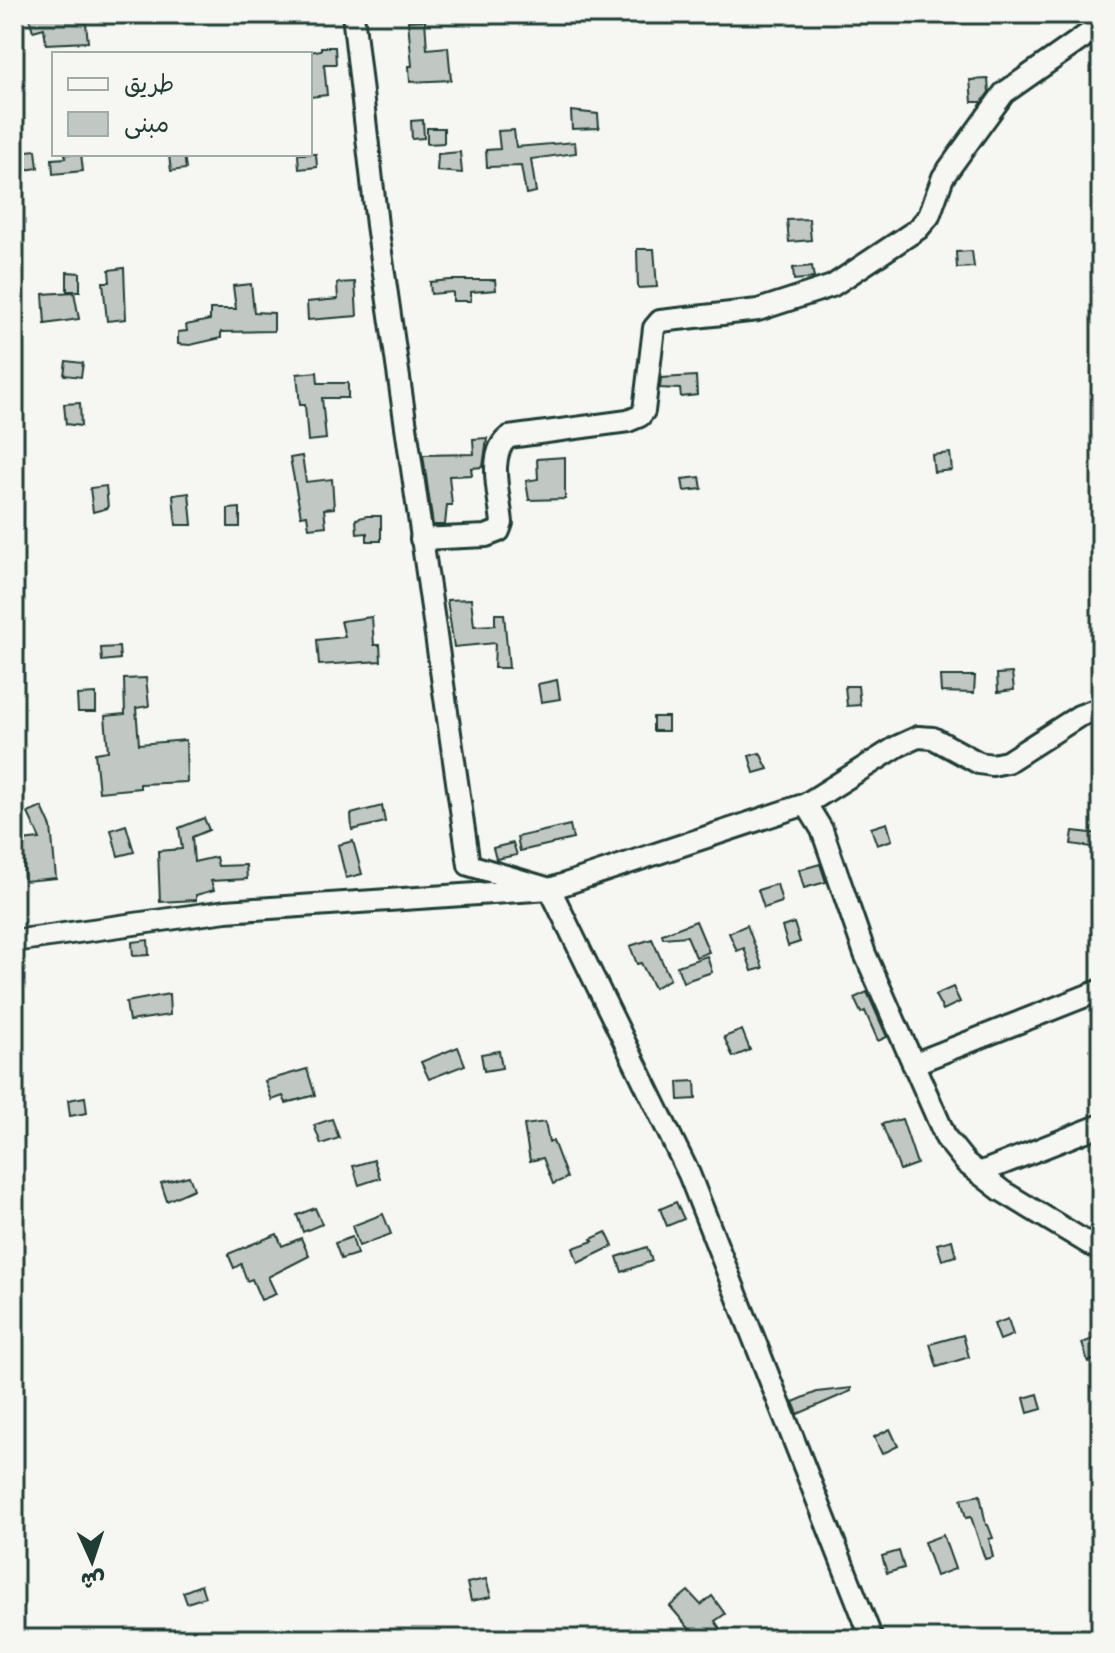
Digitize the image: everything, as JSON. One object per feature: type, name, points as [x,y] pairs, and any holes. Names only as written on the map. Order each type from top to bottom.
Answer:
[{"type":"street","points":[[353,14],[377,225],[469,865],[550,889],[689,1174],[872,1639]]},
{"type":"street","points":[[421,539],[486,536],[499,531],[502,523],[496,456],[500,444],[509,437],[628,421],[640,416],[644,411],[654,328],[660,321],[758,310],[832,286],[918,229],[929,216],[943,177],[1004,93],[1101,25]]},
{"type":"street","points":[[14,941],[226,911],[550,889],[806,804],[898,746],[918,737],[933,738],[979,763],[992,765],[1007,762],[1079,716],[1101,708]]},
{"type":"street","points":[[806,804],[822,830],[865,954],[946,1138],[966,1163],[1002,1191],[1101,1251]]},
{"type":"street","points":[[913,1064],[1101,990]]},
{"type":"street","points":[[979,1173],[1101,1125]]},
{"type":"building","points":[[28,14],[85,14],[88,42],[46,44],[44,28],[33,31]]},
{"type":"building","points":[[425,20],[427,49],[448,47],[451,80],[410,82],[409,66],[412,66],[408,21]]},
{"type":"building","points":[[321,47],[335,47],[336,64],[324,64],[327,95],[312,97],[310,52],[321,50]]},
{"type":"building","points":[[988,79],[989,92],[982,102],[972,102],[970,80]]},
{"type":"building","points":[[571,111],[598,114],[599,128],[572,129]]},
{"type":"building","points":[[423,120],[424,138],[412,139],[411,121]]},
{"type":"building","points":[[427,128],[444,128],[444,143],[427,144]]},
{"type":"building","points":[[514,130],[516,147],[575,142],[576,153],[531,159],[536,192],[526,194],[521,166],[487,167],[486,150],[500,149],[498,131]]},
{"type":"building","points":[[36,150],[38,168],[19,171],[17,152]]},
{"type":"building","points":[[460,152],[462,173],[437,171],[438,154]]},
{"type":"building","points":[[316,154],[317,167],[299,169],[298,156]]},
{"type":"building","points":[[81,156],[83,171],[53,174],[52,159]]},
{"type":"building","points":[[169,156],[184,156],[186,169],[171,171]]},
{"type":"building","points":[[809,219],[811,240],[789,242],[787,220]]},
{"type":"building","points":[[637,249],[654,249],[657,287],[638,288]]},
{"type":"building","points":[[972,251],[974,267],[957,268],[956,252]]},
{"type":"building","points":[[812,266],[814,278],[794,280],[793,268]]},
{"type":"building","points":[[124,268],[126,319],[107,321],[103,282],[110,282],[109,270]]},
{"type":"building","points":[[67,272],[80,273],[80,291],[67,291]]},
{"type":"building","points":[[495,280],[496,290],[471,292],[471,301],[453,301],[453,292],[431,294],[430,282]]},
{"type":"building","points":[[355,282],[357,316],[308,320],[307,302],[338,299],[337,283]]},
{"type":"building","points":[[251,284],[254,312],[274,313],[274,331],[221,332],[221,338],[190,345],[178,344],[178,332],[187,331],[186,325],[210,320],[210,309],[236,309],[233,286]]},
{"type":"building","points":[[74,292],[79,319],[45,324],[43,294]]},
{"type":"building","points":[[66,361],[83,363],[81,377],[64,375]]},
{"type":"building","points":[[317,372],[318,383],[348,383],[348,398],[322,398],[326,439],[308,441],[305,405],[300,405],[297,374]]},
{"type":"building","points":[[696,376],[697,395],[681,397],[680,389],[660,388],[661,378]]},
{"type":"building","points":[[80,403],[81,426],[66,424],[64,404]]},
{"type":"building","points":[[487,438],[483,467],[471,468],[472,475],[449,476],[452,505],[447,505],[445,525],[433,525],[423,455],[474,454],[473,439]]},
{"type":"building","points":[[950,453],[952,470],[934,472],[932,455]]},
{"type":"building","points":[[302,456],[306,482],[332,479],[334,508],[324,509],[326,526],[309,528],[307,515],[301,516],[290,458]]},
{"type":"building","points":[[565,457],[565,499],[529,500],[526,481],[538,479],[537,459]]},
{"type":"building","points":[[700,477],[702,489],[684,491],[682,479]]},
{"type":"building","points":[[106,486],[108,508],[93,512],[90,488]]},
{"type":"building","points":[[189,493],[192,525],[176,525],[173,495]]},
{"type":"building","points":[[240,508],[240,527],[228,527],[228,509]]},
{"type":"building","points":[[381,516],[381,541],[367,541],[367,533],[357,534],[356,519]]},
{"type":"building","points":[[471,599],[474,626],[495,625],[495,614],[504,614],[509,668],[494,668],[495,643],[454,647],[447,600]]},
{"type":"building","points":[[372,617],[374,645],[380,645],[381,661],[319,665],[317,640],[345,637],[341,621]]},
{"type":"building","points":[[119,647],[120,659],[102,661],[101,648]]},
{"type":"building","points":[[1012,673],[1014,690],[998,692],[997,674]]},
{"type":"building","points":[[940,676],[975,676],[974,693],[941,692]]},
{"type":"building","points":[[146,678],[149,706],[136,708],[139,744],[186,740],[187,782],[140,784],[140,788],[99,792],[95,753],[108,751],[105,716],[125,714],[124,679]]},
{"type":"building","points":[[557,680],[560,699],[541,702],[538,684]]},
{"type":"building","points":[[845,686],[858,686],[860,705],[847,706]]},
{"type":"building","points":[[96,694],[96,712],[78,712],[77,695]]},
{"type":"building","points":[[653,717],[668,717],[668,731],[653,731]]},
{"type":"building","points":[[760,753],[768,769],[754,773],[749,756]]},
{"type":"building","points":[[382,806],[385,822],[352,830],[351,814]]},
{"type":"building","points":[[42,807],[51,827],[56,878],[25,881],[22,841],[40,839],[28,813]]},
{"type":"building","points":[[204,818],[209,830],[192,837],[194,862],[216,857],[218,866],[246,865],[247,879],[211,881],[214,890],[196,895],[196,900],[160,902],[158,851],[182,849],[179,828]]},
{"type":"building","points":[[887,823],[892,840],[877,845],[871,828]]},
{"type":"building","points":[[126,825],[134,852],[118,856],[111,830]]},
{"type":"building","points":[[570,825],[573,839],[520,851],[517,837]]},
{"type":"building","points":[[1073,831],[1099,834],[1098,848],[1071,844]]},
{"type":"building","points":[[353,841],[362,874],[346,878],[338,845]]},
{"type":"building","points":[[513,843],[517,855],[496,859],[493,848]]},
{"type":"building","points":[[820,864],[826,882],[804,888],[799,870]]},
{"type":"building","points":[[777,884],[782,902],[764,908],[758,890]]},
{"type":"building","points":[[696,921],[709,952],[696,957],[687,936],[663,938],[662,934]]},
{"type":"building","points":[[794,923],[800,942],[788,946],[782,927]]},
{"type":"building","points":[[747,925],[763,968],[752,971],[744,948],[737,951],[729,933]]},
{"type":"building","points":[[652,939],[670,979],[654,988],[641,963],[637,964],[630,946]]},
{"type":"building","points":[[148,940],[149,955],[133,956],[132,942]]},
{"type":"building","points":[[707,956],[712,972],[683,982],[677,966]]},
{"type":"building","points":[[953,987],[960,1002],[943,1010],[935,995]]},
{"type":"building","points":[[867,992],[887,1037],[878,1041],[865,1011],[861,1013],[854,998]]},
{"type":"building","points":[[169,994],[170,1015],[129,1021],[126,1002]]},
{"type":"building","points":[[742,1030],[750,1050],[733,1057],[724,1037]]},
{"type":"building","points":[[458,1047],[465,1065],[429,1079],[421,1062]]},
{"type":"building","points":[[499,1051],[502,1068],[484,1071],[481,1054]]},
{"type":"building","points":[[307,1069],[315,1095],[286,1103],[283,1096],[272,1100],[265,1081]]},
{"type":"building","points":[[695,1081],[696,1099],[679,1100],[678,1082]]},
{"type":"building","points":[[85,1097],[87,1113],[70,1116],[68,1100]]},
{"type":"building","points":[[332,1119],[339,1138],[321,1144],[314,1125]]},
{"type":"building","points":[[902,1119],[917,1164],[900,1170],[882,1124]]},
{"type":"building","points":[[545,1122],[549,1142],[553,1141],[567,1178],[553,1184],[543,1158],[530,1161],[524,1125]]},
{"type":"building","points":[[374,1160],[380,1178],[359,1185],[353,1166]]},
{"type":"building","points":[[189,1176],[194,1189],[167,1201],[161,1183]]},
{"type":"building","points":[[676,1202],[684,1219],[667,1226],[660,1209]]},
{"type":"building","points":[[315,1208],[322,1224],[303,1232],[297,1215]]},
{"type":"building","points":[[383,1214],[391,1234],[359,1246],[352,1226]]},
{"type":"building","points":[[606,1232],[613,1246],[578,1263],[573,1248],[593,1241],[591,1239]]},
{"type":"building","points":[[277,1234],[282,1246],[301,1238],[309,1256],[268,1277],[276,1294],[261,1300],[252,1279],[247,1281],[241,1264],[234,1268],[228,1254]]},
{"type":"building","points":[[352,1237],[357,1254],[341,1259],[335,1243]]},
{"type":"building","points":[[952,1240],[956,1256],[942,1260],[937,1244]]},
{"type":"building","points":[[647,1247],[652,1261],[622,1272],[617,1257]]},
{"type":"building","points":[[1008,1319],[1013,1335],[1000,1340],[994,1324]]},
{"type":"building","points":[[963,1335],[969,1357],[937,1367],[930,1344]]},
{"type":"building","points":[[1098,1337],[1101,1358],[1088,1362],[1082,1343]]},
{"type":"building","points":[[851,1388],[851,1391],[798,1414],[793,1402],[817,1392]]},
{"type":"building","points":[[1038,1394],[1042,1409],[1028,1413],[1024,1398]]},
{"type":"building","points":[[890,1429],[898,1446],[882,1454],[874,1437]]},
{"type":"building","points":[[980,1495],[986,1525],[993,1538],[989,1539],[993,1557],[985,1559],[971,1517],[966,1518],[961,1499]]},
{"type":"building","points":[[943,1535],[955,1569],[936,1576],[924,1542]]},
{"type":"building","points":[[899,1551],[904,1568],[887,1573],[882,1556]]},
{"type":"building","points":[[486,1579],[491,1597],[471,1601],[467,1583]]},
{"type":"building","points":[[201,1585],[205,1597],[187,1603],[183,1592]]},
{"type":"building","points":[[688,1591],[701,1605],[712,1596],[725,1614],[715,1621],[727,1639],[698,1639],[670,1606]]}]
